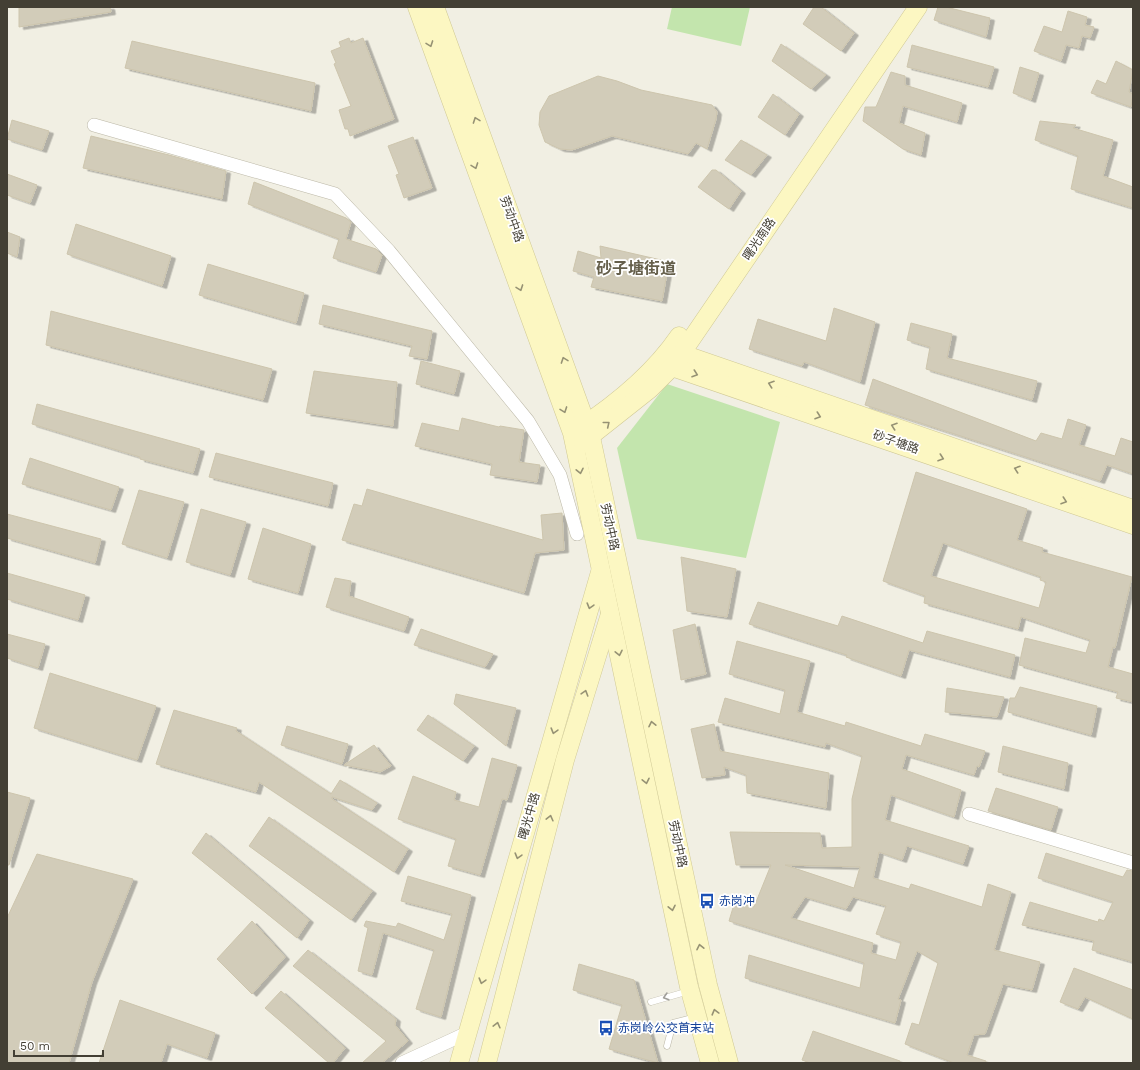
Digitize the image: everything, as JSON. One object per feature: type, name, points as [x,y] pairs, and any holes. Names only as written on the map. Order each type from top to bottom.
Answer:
[{"type":"main road","name":"劳动中路","points":[[417,7],[581,435],[601,569],[610,612],[699,988],[729,1063]]},
{"type":"main road","name":"劳动中路","points":[[435,7],[581,435],[622,579],[699,988],[697,1017],[710,1063]]},
{"type":"main road","name":"曙光南路","points":[[581,435],[650,389],[905,7]]},
{"type":"main road","name":"曙光南路","points":[[670,358],[918,7]]},
{"type":"main road","name":"砂子塘路","points":[[670,358],[1133,509]]},
{"type":"main road","name":"砂子塘路","points":[[670,358],[1133,525]]},
{"type":"main road","name":"曙光中路","points":[[459,1063],[601,569]]},
{"type":"main road","name":"曙光中路","points":[[487,1063],[565,760],[610,612],[622,579]]},
{"type":"street","points":[[94,125],[335,194],[389,251],[528,421],[560,475],[577,534]]},
{"type":"street","points":[[969,814],[1133,863]]},
{"type":"street","points":[[402,1063],[467,1033]]},
{"type":"lane","points":[[651,1002],[699,988]]},
{"type":"lane","points":[[667,1046],[673,1023],[697,1017]]},
{"type":"green space","points":[[672,7],[750,7],[741,46],[667,29]]},
{"type":"green space","points":[[667,384],[780,422],[746,558],[637,539],[617,448]]},
{"type":"building","points":[[19,7],[110,7],[111,12],[19,27]]},
{"type":"building","points":[[814,7],[821,7],[854,33],[841,51],[803,24]]},
{"type":"building","points":[[938,7],[946,7],[990,18],[986,37],[934,20]]},
{"type":"building","points":[[1068,11],[1087,17],[1085,25],[1094,27],[1090,38],[1082,36],[1079,48],[1066,45],[1061,61],[1034,51],[1044,26],[1062,32]]},
{"type":"building","points":[[349,38],[351,43],[363,38],[394,119],[350,136],[348,129],[345,129],[339,110],[351,106],[334,64],[336,63],[331,51],[341,47],[339,42]]},
{"type":"building","points":[[132,41],[315,83],[311,111],[125,68]]},
{"type":"building","points":[[781,44],[826,75],[811,89],[772,61]]},
{"type":"building","points":[[912,45],[994,67],[988,87],[907,67]]},
{"type":"building","points":[[1116,61],[1133,70],[1129,92],[1133,94],[1131,107],[1091,93],[1097,80],[1106,84]]},
{"type":"building","points":[[1020,67],[1039,73],[1031,100],[1013,93]]},
{"type":"building","points":[[891,72],[905,76],[905,85],[962,103],[957,122],[903,106],[899,123],[925,133],[921,155],[903,149],[863,121],[865,107],[876,107]]},
{"type":"building","points":[[598,76],[641,90],[712,105],[717,112],[707,149],[696,143],[688,154],[612,136],[572,150],[560,149],[545,142],[539,125],[540,112],[549,96]]},
{"type":"building","points":[[773,94],[799,114],[785,135],[758,117]]},
{"type":"building","points":[[12,120],[49,131],[42,150],[7,139]]},
{"type":"building","points":[[1040,121],[1076,125],[1073,128],[1113,140],[1103,176],[1133,187],[1133,208],[1071,189],[1078,156],[1035,140]]},
{"type":"building","points":[[91,136],[226,171],[222,199],[83,168]]},
{"type":"building","points":[[413,137],[432,188],[404,198],[396,175],[399,174],[388,146]]},
{"type":"building","points":[[741,140],[767,155],[751,175],[725,160]]},
{"type":"building","points":[[712,170],[716,170],[741,191],[729,209],[698,187]]},
{"type":"building","points":[[7,174],[37,185],[30,203],[7,195]]},
{"type":"building","points":[[254,182],[346,218],[351,222],[346,239],[376,249],[382,255],[376,272],[333,258],[339,239],[248,204]]},
{"type":"building","points":[[76,224],[171,256],[162,286],[67,254]]},
{"type":"building","points":[[7,232],[20,237],[17,257],[7,253]]},
{"type":"building","points":[[600,246],[661,260],[660,273],[667,273],[662,301],[591,287],[594,277],[573,271],[578,251],[601,258]]},
{"type":"building","points":[[208,264],[304,293],[296,323],[199,295]]},
{"type":"building","points":[[323,305],[432,331],[427,359],[409,356],[412,346],[319,324]]},
{"type":"building","points":[[834,308],[875,322],[860,382],[804,362],[802,366],[749,349],[758,319],[826,341]]},
{"type":"building","points":[[51,311],[272,369],[263,400],[46,345]]},
{"type":"building","points":[[911,323],[952,334],[947,358],[1037,381],[1032,400],[926,369],[930,347],[907,340]]},
{"type":"building","points":[[421,361],[460,371],[454,394],[416,384]]},
{"type":"building","points":[[314,371],[397,382],[393,426],[306,413]]},
{"type":"building","points":[[873,379],[1036,441],[1041,433],[1062,439],[1068,419],[1086,425],[1079,445],[1115,456],[1121,438],[1133,442],[1133,474],[1107,465],[1100,481],[865,405]]},
{"type":"building","points":[[37,404],[200,449],[193,473],[140,459],[140,457],[32,424]]},
{"type":"building","points":[[462,418],[499,427],[524,430],[519,462],[540,465],[537,482],[490,475],[492,464],[415,446],[422,423],[459,431]]},
{"type":"building","points":[[216,453],[333,483],[328,506],[209,477]]},
{"type":"building","points":[[30,458],[119,487],[111,510],[22,484]]},
{"type":"building","points":[[916,472],[1027,509],[1017,540],[1043,548],[1042,552],[1132,577],[1115,648],[1113,647],[1108,667],[1133,674],[1133,702],[1116,698],[1118,692],[1019,665],[1025,638],[1086,653],[1090,640],[1021,617],[1018,629],[924,603],[925,596],[883,581]],"holes":[[[943,543],[1041,577],[1040,580],[1046,582],[1039,608],[931,576]]]},
{"type":"building","points":[[367,489],[543,540],[541,515],[562,513],[564,550],[535,553],[524,593],[342,540],[354,504],[362,506]]},
{"type":"building","points":[[139,490],[184,502],[167,558],[122,544]]},
{"type":"building","points":[[201,509],[246,522],[230,575],[186,562]]},
{"type":"building","points":[[7,514],[101,539],[95,563],[7,538]]},
{"type":"building","points":[[263,528],[311,544],[298,593],[248,579]]},
{"type":"building","points":[[681,557],[736,569],[727,617],[687,611]]},
{"type":"building","points":[[7,573],[85,595],[78,620],[7,599]]},
{"type":"building","points":[[335,578],[351,581],[349,596],[409,617],[404,631],[326,607]]},
{"type":"building","points":[[758,602],[838,626],[842,616],[923,643],[927,631],[1015,655],[1010,677],[909,650],[901,676],[846,657],[847,655],[749,624]]},
{"type":"building","points":[[695,624],[706,674],[681,680],[673,630]]},
{"type":"building","points":[[421,629],[493,654],[485,667],[414,645]]},
{"type":"building","points":[[7,634],[45,644],[38,668],[7,658]]},
{"type":"building","points":[[737,641],[810,661],[797,712],[845,726],[846,722],[921,746],[925,734],[985,751],[979,767],[977,766],[974,775],[906,755],[902,769],[961,790],[954,817],[891,795],[885,820],[969,846],[963,864],[907,846],[902,860],[879,852],[873,878],[909,889],[911,884],[982,907],[988,884],[1011,892],[994,950],[1040,962],[1032,990],[1003,984],[985,1034],[974,1035],[967,1055],[986,1061],[986,1063],[954,1063],[905,1044],[912,1023],[919,1025],[938,963],[917,951],[898,999],[901,1000],[895,1023],[745,978],[749,955],[860,988],[864,963],[729,921],[735,901],[754,907],[771,865],[736,865],[730,832],[820,833],[822,848],[852,847],[852,799],[862,756],[826,743],[825,747],[718,722],[725,698],[780,714],[785,690],[729,674]],"holes":[[[785,865],[860,867],[854,888]],[[805,897],[846,909],[853,897],[886,906],[876,934],[901,942],[896,960],[871,953],[873,943],[791,918]]]},
{"type":"building","points":[[50,673],[156,706],[137,760],[34,728]]},
{"type":"building","points":[[1020,687],[1097,706],[1091,735],[1008,712],[1010,698],[1015,698]]},
{"type":"building","points":[[947,688],[1004,697],[997,717],[945,712]]},
{"type":"building","points":[[456,694],[516,708],[506,746],[454,704]]},
{"type":"building","points":[[174,710],[237,728],[236,731],[331,794],[340,780],[377,803],[372,810],[332,797],[332,799],[408,849],[394,872],[259,782],[256,792],[156,764]]},
{"type":"building","points":[[428,715],[474,746],[463,761],[417,730]]},
{"type":"building","points":[[714,724],[720,751],[829,773],[826,808],[747,793],[746,775],[724,767],[725,775],[702,778],[691,729]]},
{"type":"building","points":[[287,726],[348,744],[342,764],[281,745]]},
{"type":"building","points":[[374,745],[391,766],[380,772],[344,765]]},
{"type":"building","points":[[1003,746],[1068,763],[1064,789],[998,772]]},
{"type":"building","points":[[492,758],[517,765],[507,800],[502,799],[480,875],[448,866],[456,839],[398,819],[413,776],[456,792],[454,800],[479,807]]},
{"type":"building","points":[[996,788],[1058,807],[1051,830],[988,811]]},
{"type":"building","points":[[7,792],[30,798],[9,865],[7,865]]},
{"type":"building","points":[[269,817],[372,891],[351,920],[249,846]]},
{"type":"building","points":[[206,833],[309,920],[297,938],[192,853]]},
{"type":"building","points":[[1046,853],[1123,877],[1127,870],[1133,871],[1133,962],[1092,950],[1094,941],[1022,925],[1030,902],[1098,922],[1099,919],[1104,921],[1113,902],[1038,878]]},
{"type":"building","points":[[37,854],[133,879],[92,982],[69,1063],[7,1063],[7,918]]},
{"type":"building","points":[[408,876],[471,895],[441,1017],[416,1009],[434,950],[383,933],[372,975],[358,971],[368,928],[364,926],[366,921],[396,927],[398,923],[444,940],[452,914],[401,901]]},
{"type":"building","points":[[252,921],[285,957],[252,994],[217,959]]},
{"type":"building","points":[[308,950],[396,1019],[395,1025],[408,1041],[382,1063],[362,1063],[386,1041],[293,966]]},
{"type":"building","points":[[579,964],[634,980],[658,1063],[609,1049],[622,1005],[573,990]]},
{"type":"building","points":[[1074,968],[1133,990],[1133,1019],[1085,997],[1078,1009],[1060,1002]]},
{"type":"building","points":[[281,991],[345,1048],[333,1063],[329,1063],[265,1008]]},
{"type":"building","points":[[120,1000],[215,1033],[207,1058],[167,1044],[161,1063],[99,1063]]},
{"type":"building","points":[[813,1031],[900,1061],[900,1063],[810,1063],[802,1060]]},
{"type":"place","name":"赤岗冲","points":[[707,901]]},
{"type":"place","name":"赤岗岭公交首末站","points":[[606,1028]]},
{"type":"district","name":"砂子塘街道","points":[[636,268]]}]
